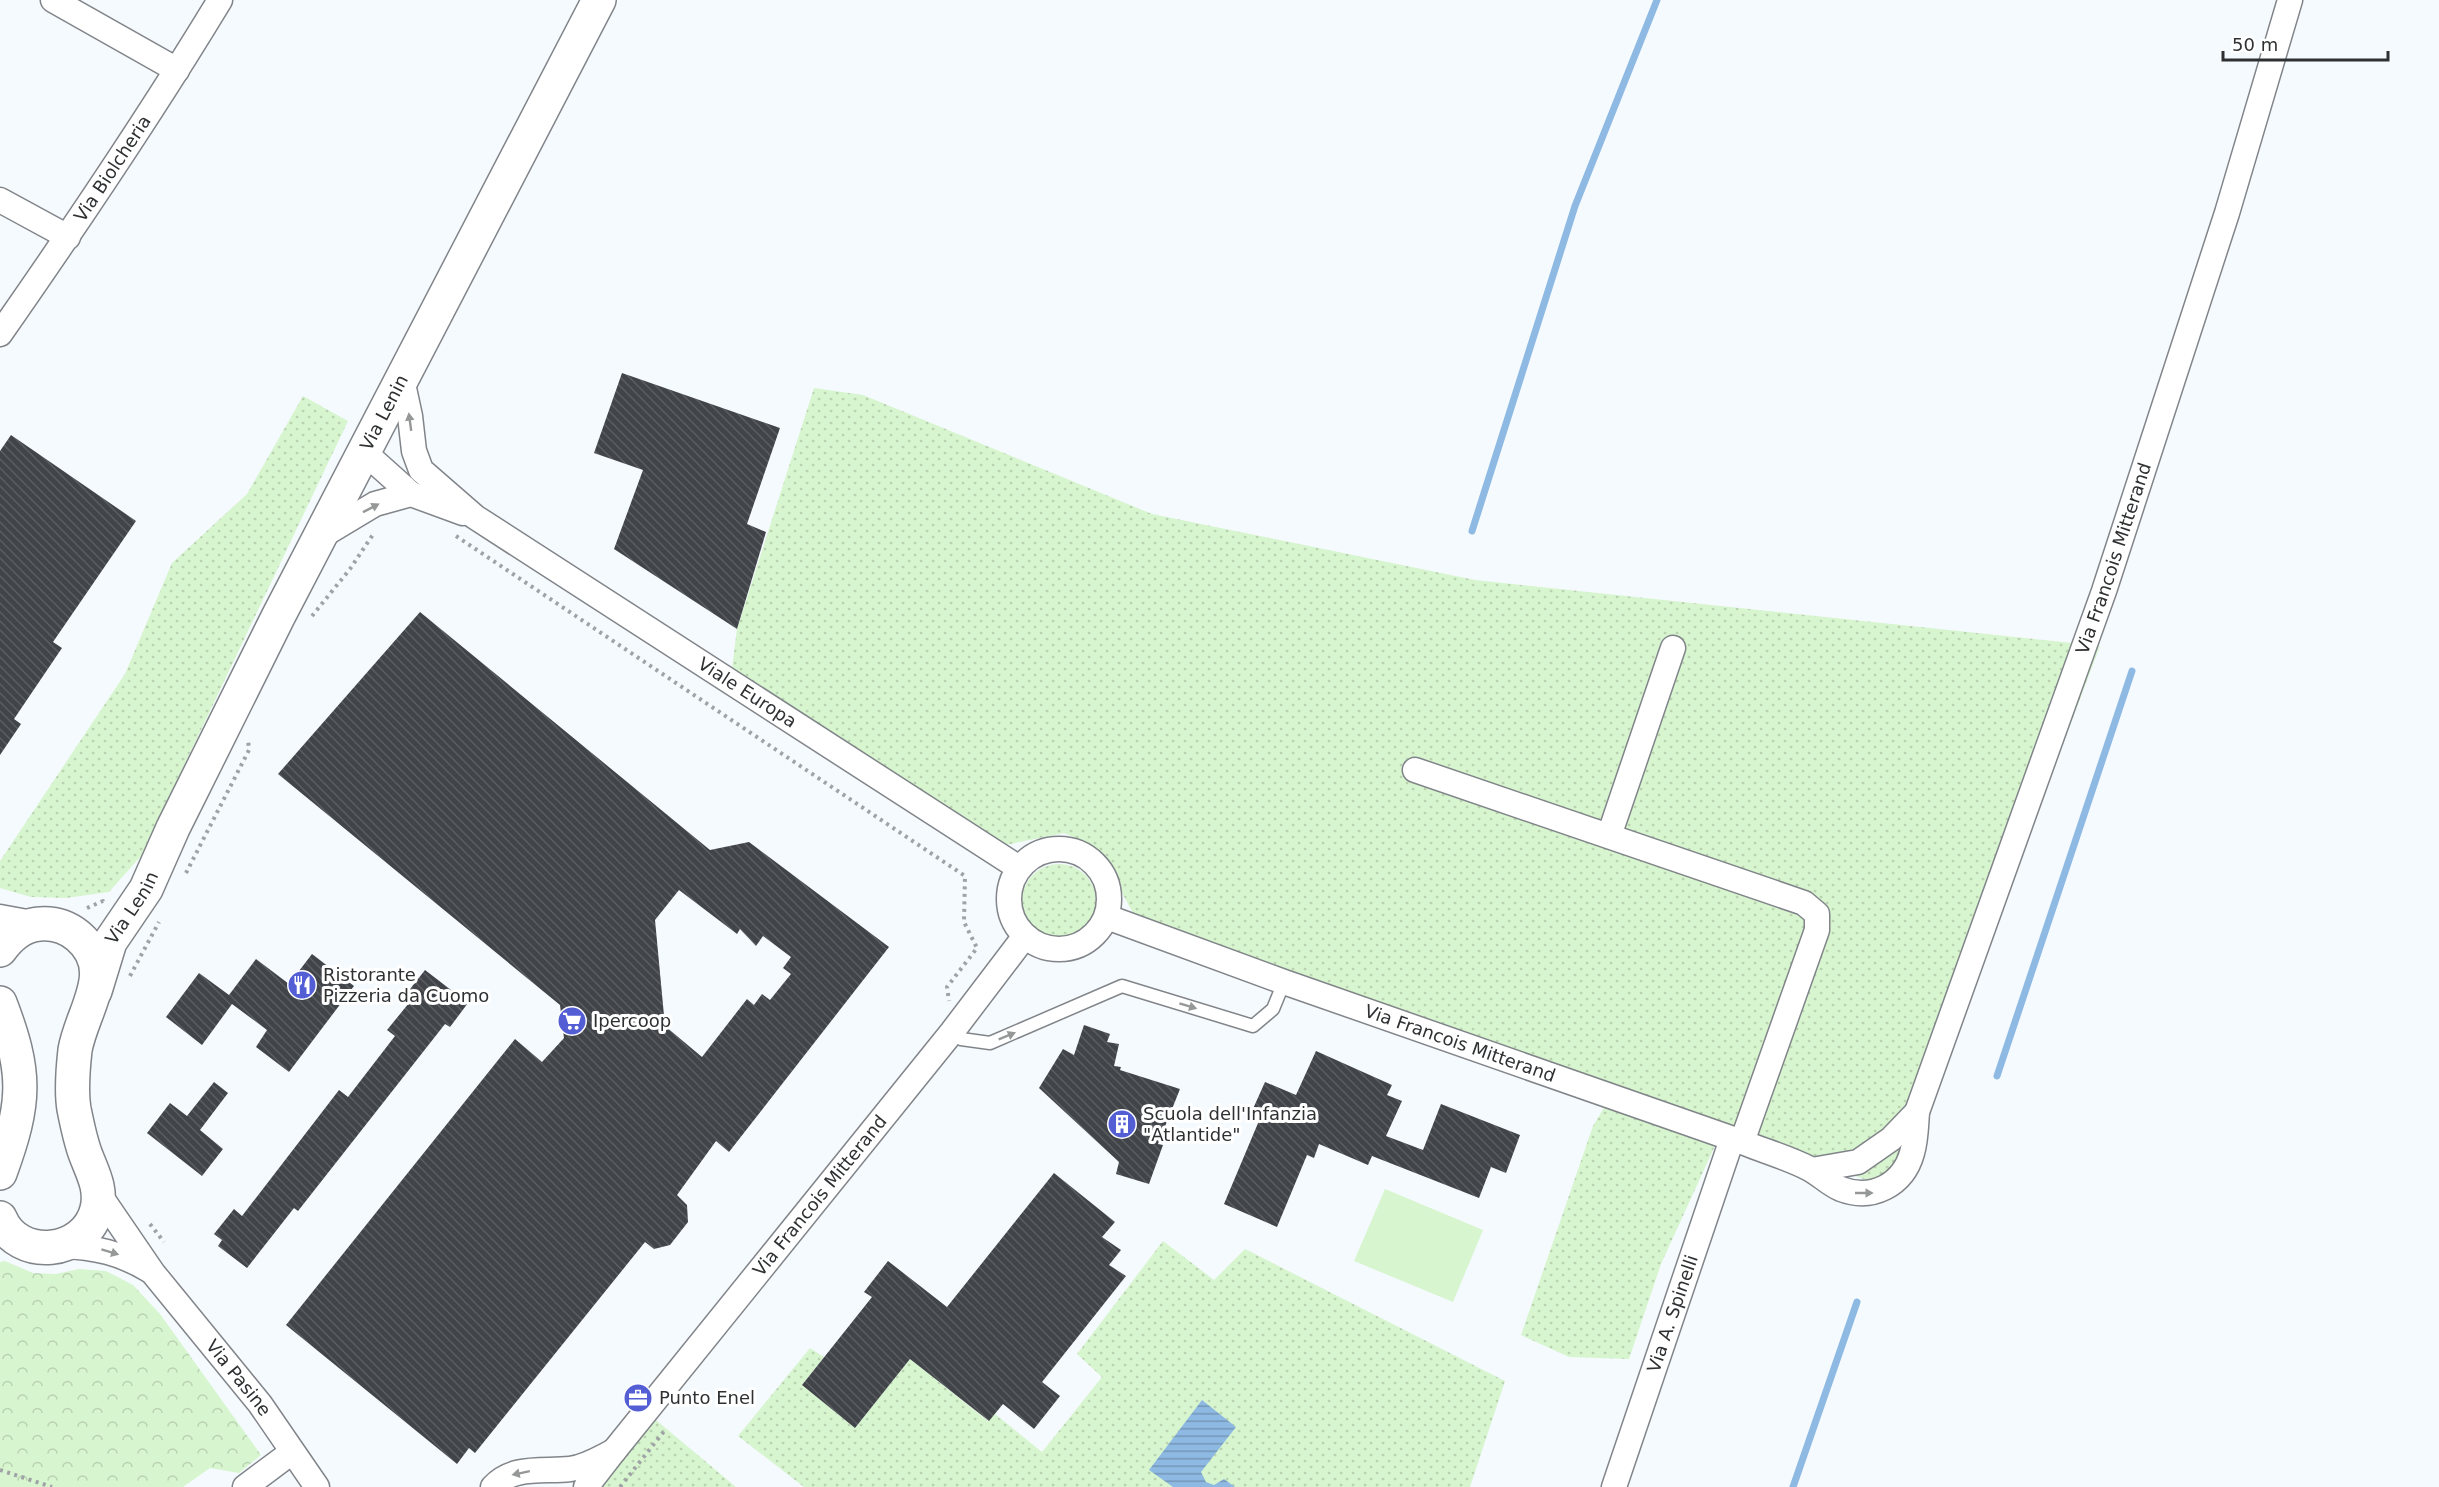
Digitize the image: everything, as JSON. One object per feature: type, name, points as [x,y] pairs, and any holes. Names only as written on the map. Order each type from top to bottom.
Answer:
[{"type":"main road","name":"Via Lenin","points":[[99,1194],[96,1178],[79,1133],[73,1105],[75,1050],[110,942],[146,889],[173,828],[320,537],[599,0]]},
{"type":"main road","name":"Via Lenin","points":[[47,924],[69,926],[84,924],[98,919],[121,903],[145,873],[173,828]]},
{"type":"main road","points":[[0,950],[8,939],[21,929],[47,924],[72,931],[85,942],[94,957],[97,974],[95,991]]},
{"type":"main road","points":[[0,1003],[13,1036],[20,1076],[16,1123],[0,1173]]},
{"type":"main road","points":[[0,1218],[14,1237],[14,1242],[45,1249],[62,1246],[78,1239],[89,1226],[97,1211],[99,1194]]},
{"type":"street","points":[[53,0],[177,70]]},
{"type":"street","name":"Via Biolcheria","points":[[0,334],[68,237],[220,0]]},
{"type":"street","name":"Via Francois Mitterand","points":[[1107,916],[1284,982],[1737,1141],[1812,1170],[1826,1182],[1856,1193],[1870,1194],[1889,1185],[1906,1167],[1913,1152],[1917,1112],[2108,579],[2227,213],[2290,0]]},
{"type":"street","points":[[0,200],[68,237]]},
{"type":"street","points":[[402,379],[414,451],[421,470]]},
{"type":"street","points":[[364,452],[397,459],[421,470],[476,517]]},
{"type":"street","points":[[364,452],[411,494],[476,517]]},
{"type":"street","points":[[320,537],[375,504],[411,494]]},
{"type":"street","name":"Viale Europa","points":[[476,517],[1019,868]]},
{"type":"street","points":[[1415,770],[1609,836],[1673,648]]},
{"type":"street","name":"Via A. Spinelli","points":[[1609,836],[1804,903],[1817,914],[1816,930],[1737,1141],[1614,1487]]},
{"type":"street","points":[[1061,848],[1077,852],[1091,859],[1102,871],[1108,885],[1110,901],[1107,916],[1099,931],[1087,942],[1071,949],[1054,950],[1039,945],[1025,936],[1016,925],[1010,911],[1009,896],[1012,881],[1019,868],[1031,857],[1046,850],[1061,848]]},
{"type":"street","points":[[0,917],[47,924]]},
{"type":"street","name":"Via Francois Mitterand","points":[[586,1487],[959,1023],[1025,936]]},
{"type":"street","points":[[1812,1170],[1858,1162],[1891,1139],[1917,1112]]},
{"type":"street","name":"Via Pasine","points":[[99,1194],[153,1273],[260,1404],[318,1487]]},
{"type":"street","points":[[62,1246],[95,1248],[112,1252],[153,1273]]},
{"type":"street","points":[[245,1487],[292,1452]]},
{"type":"street","name":"Via Francois Mitterand","points":[[493,1487],[508,1476],[521,1471],[567,1478],[614,1452]]},
{"type":"lane","points":[[959,1023],[961,1039],[990,1043],[1122,986],[1254,1026],[1273,1009],[1284,982]]},
{"type":"path","points":[[308,621],[381,526]]},
{"type":"path","points":[[455,535],[965,876],[964,922],[977,948],[947,987],[948,1000],[959,1023]]},
{"type":"path","points":[[180,883],[249,750],[249,738]]},
{"type":"path","points":[[130,977],[163,915]]},
{"type":"path","points":[[144,1217],[164,1242]]},
{"type":"path","points":[[620,1487],[665,1430]]},
{"type":"path","points":[[0,1470],[52,1487]]},
{"type":"green space","points":[[814,388],[863,395],[1152,514],[1475,580],[2100,646],[1895,1191],[1724,1126],[1661,1264],[1629,1359],[1569,1357],[1521,1335],[1593,1126],[1616,1088],[1300,982],[1133,913],[1098,849],[1064,833],[991,848],[732,668],[737,629]]},
{"type":"green space","points":[[303,396],[348,421],[141,856],[109,892],[66,898],[31,897],[0,888],[0,861],[125,674],[172,563],[247,494]]},
{"type":"green space","points":[[1052,864],[1066,864],[1080,870],[1090,880],[1096,894],[1094,915],[1080,932],[1066,938],[1052,938],[1038,932],[1028,922],[1022,908],[1022,894],[1028,880],[1038,870]]},
{"type":"green space","points":[[1385,1189],[1483,1230],[1453,1302],[1354,1261]]},
{"type":"green space","points":[[1163,1241],[1214,1280],[1245,1249],[1505,1381],[1470,1487],[804,1487],[738,1436],[810,1348],[824,1357],[802,1385],[855,1428],[910,1359],[988,1421],[995,1414],[1042,1452],[1102,1377],[1077,1354]]},
{"type":"green space","points":[[5,1261],[33,1273],[56,1274],[79,1269],[106,1271],[133,1285],[160,1314],[261,1455],[239,1473],[210,1468],[183,1487],[0,1487],[0,1262]]},
{"type":"green space","points":[[650,1415],[736,1487],[595,1487]]},
{"type":"water","points":[[1202,1400],[1236,1427],[1201,1472],[1206,1482],[1214,1485],[1224,1479],[1235,1487],[1173,1487],[1149,1470]]},
{"type":"building","points":[[622,373],[780,428],[747,524],[766,532],[737,629],[614,549],[643,470],[594,453]]},
{"type":"building","points":[[11,435],[136,521],[53,642],[62,648],[14,719],[21,724],[0,755],[0,451]]},
{"type":"building","name":"Ipercoop","points":[[420,612],[710,850],[749,842],[889,947],[729,1152],[716,1141],[677,1195],[687,1205],[688,1222],[670,1245],[654,1249],[645,1242],[475,1453],[469,1448],[457,1464],[286,1325],[515,1039],[542,1062],[564,1038],[560,1005],[278,774]],"holes":[[[679,890],[737,934],[740,929],[756,946],[763,936],[791,957],[783,968],[791,974],[770,1000],[762,994],[754,1005],[747,999],[702,1057],[665,1026],[655,920]]]},
{"type":"building","points":[[312,954],[354,986],[289,1072],[256,1047],[267,1030],[232,1004],[202,1045],[166,1017],[199,973],[229,995],[256,959],[289,984]]},
{"type":"building","points":[[425,970],[468,1003],[450,1027],[445,1024],[298,1211],[294,1208],[247,1268],[218,1246],[222,1240],[214,1234],[234,1209],[242,1216],[339,1090],[348,1097],[395,1036],[387,1030],[409,1003],[403,998]]},
{"type":"building","name":"Scuola dell'Infanzia \"Atlantide\"","points":[[1084,1025],[1110,1034],[1107,1042],[1119,1044],[1114,1066],[1121,1067],[1120,1070],[1180,1089],[1158,1144],[1163,1145],[1149,1184],[1116,1174],[1119,1162],[1039,1088],[1063,1049],[1074,1055]]},
{"type":"building","points":[[1316,1051],[1392,1085],[1387,1095],[1402,1101],[1386,1136],[1423,1150],[1441,1104],[1520,1135],[1506,1173],[1491,1167],[1479,1198],[1372,1156],[1368,1165],[1319,1144],[1314,1158],[1307,1155],[1277,1227],[1224,1204],[1261,1116],[1252,1111],[1265,1082],[1296,1095]]},
{"type":"building","points":[[214,1082],[228,1093],[200,1130],[223,1149],[202,1176],[147,1133],[170,1103],[187,1116]]},
{"type":"building","points":[[1054,1173],[1115,1222],[1102,1237],[1121,1250],[1109,1265],[1126,1276],[1042,1382],[1060,1396],[1034,1429],[1003,1404],[989,1421],[910,1359],[855,1428],[802,1385],[872,1297],[864,1292],[888,1261],[947,1307]]},
{"type":"waterway","points":[[1472,531],[1575,206],[1657,0]]},
{"type":"waterway","points":[[1997,1076],[2132,671]]},
{"type":"waterway","points":[[1793,1487],[1857,1302]]},
{"type":"place","name":"Ristorante Pizzeria da Cuomo","points":[[302,985]]},
{"type":"place","name":"Ipercoop","points":[[572,1021]]},
{"type":"place","name":"Scuola dell'Infanzia \"Atlantide\"","points":[[1122,1124]]},
{"type":"place","name":"Punto Enel","points":[[638,1398]]}]
